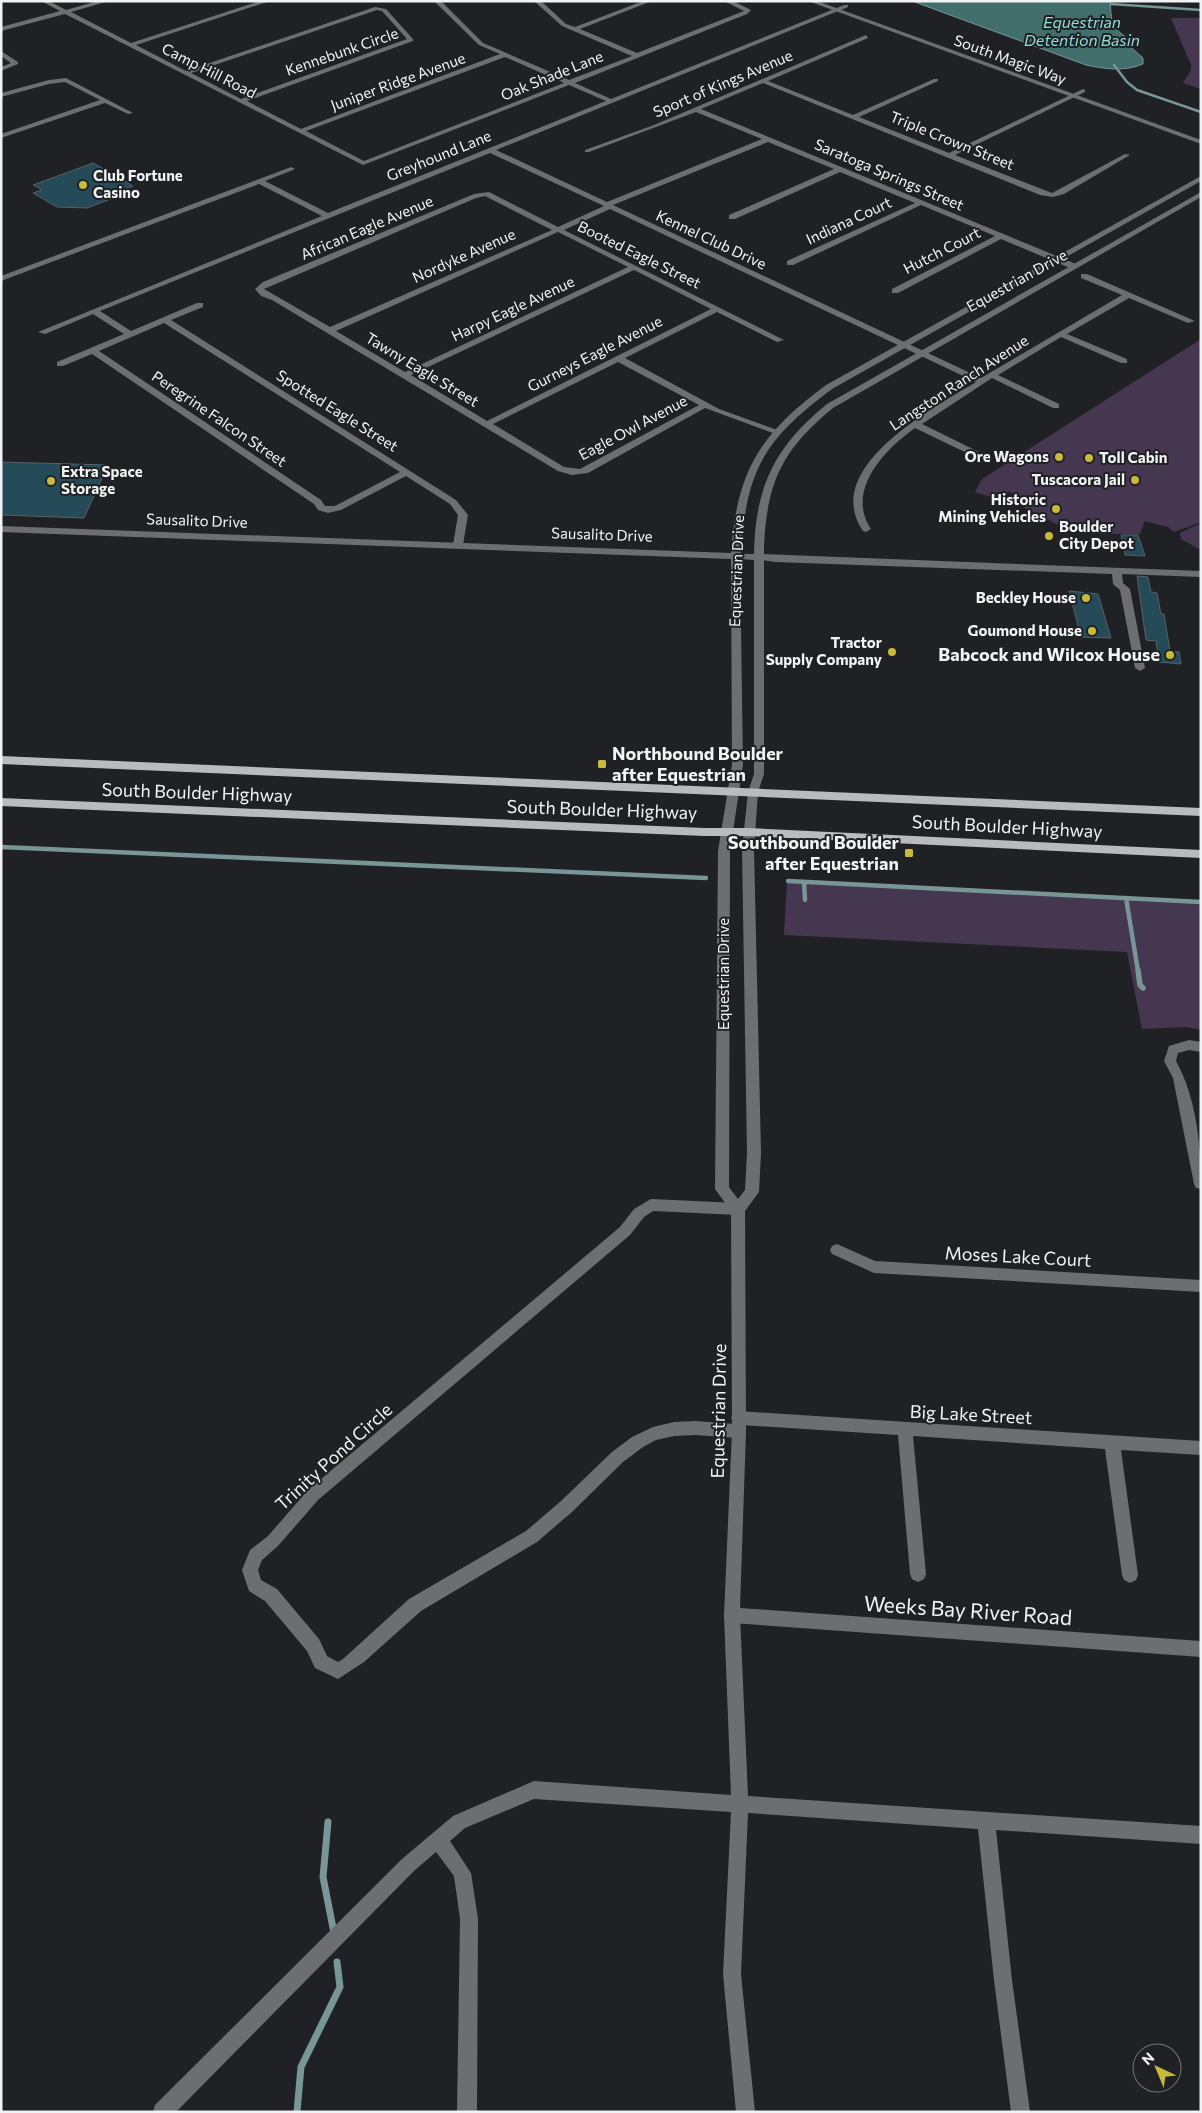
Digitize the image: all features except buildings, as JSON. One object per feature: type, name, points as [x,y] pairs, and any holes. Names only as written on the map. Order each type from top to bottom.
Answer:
[{"type":"main road","name":"South Boulder Highway","points":[[1,760],[1201,812]]},
{"type":"main road","name":"South Boulder Highway","points":[[1,802],[726,831],[1201,854]]},
{"type":"street","name":"Camp Hill Road","points":[[44,1],[363,163]]},
{"type":"street","points":[[1,29],[106,1]]},
{"type":"street","points":[[131,46],[267,1]]},
{"type":"street","points":[[436,1],[474,39],[504,56],[611,101]]},
{"type":"street","points":[[537,1],[558,22],[638,56]]},
{"type":"street","points":[[573,30],[649,1]]},
{"type":"street","name":"Oak Shade Lane","points":[[363,163],[638,56],[745,13],[748,10],[727,1]]},
{"type":"street","name":"South Magic Way","points":[[812,1],[1201,142]]},
{"type":"street","name":"South Magic Way","points":[[833,1],[1119,104]]},
{"type":"street","name":"Greyhound Lane","points":[[42,332],[846,6]]},
{"type":"street","name":"Kennebunk Circle","points":[[185,72],[377,8],[384,10],[411,40],[241,101]]},
{"type":"street","name":"Sport of Kings Avenue","points":[[587,151],[695,110],[866,37]]},
{"type":"street","points":[[1,53],[16,63],[1,69]]},
{"type":"street","name":"Juniper Ridge Avenue","points":[[301,131],[504,56]]},
{"type":"street","points":[[1,95],[62,80],[72,82],[130,113]]},
{"type":"street","points":[[854,117],[936,80]]},
{"type":"street","name":"Triple Crown Street","points":[[763,81],[1052,194],[1061,192],[1127,155]]},
{"type":"street","points":[[950,155],[1083,91]]},
{"type":"street","points":[[1,136],[106,100]]},
{"type":"street","name":"Saratoga Springs Street","points":[[695,110],[1073,266]]},
{"type":"street","name":"Nordyke Avenue","points":[[329,331],[608,206],[768,139]]},
{"type":"street","name":"Kennel Club Drive","points":[[490,150],[981,381]]},
{"type":"street","points":[[1,279],[291,169]]},
{"type":"street","points":[[732,217],[840,170]]},
{"type":"street","name":"Equestrian Drive","points":[[746,2112],[732,1974],[740,1805],[732,1615],[738,1425],[738,1209],[722,1189],[726,831],[738,773],[735,674],[736,556],[737,525],[745,482],[754,464],[776,431],[795,411],[813,397],[902,345],[1201,178]]},
{"type":"street","points":[[259,181],[328,216]]},
{"type":"street","name":"Booted Eagle Street","points":[[486,194],[780,340]]},
{"type":"street","name":"African Eagle Avenue","points":[[259,289],[266,284],[474,196],[486,194]]},
{"type":"street","name":"Equestrian Drive","points":[[738,1209],[752,1192],[754,1153],[749,832],[753,792],[759,774],[759,557],[762,509],[767,486],[792,444],[817,416],[830,406],[1201,194]]},
{"type":"street","name":"Indiana Court","points":[[790,263],[920,203]]},
{"type":"street","name":"Hutch Court","points":[[895,291],[1000,236]]},
{"type":"street","name":"Harpy Eagle Avenue","points":[[405,375],[633,268]]},
{"type":"street","points":[[1084,276],[1191,321]]},
{"type":"street","name":"Tawny Eagle Street","points":[[259,289],[264,294],[275,298],[405,375],[561,470],[572,473]]},
{"type":"street","name":"Langston Ranch Avenue","points":[[866,529],[858,521],[856,506],[863,480],[885,447],[981,381],[1128,295]]},
{"type":"street","points":[[60,364],[200,305]]},
{"type":"street","name":"Gurneys Eagle Avenue","points":[[487,424],[716,308]]},
{"type":"street","points":[[94,311],[130,334]]},
{"type":"street","name":"Spotted Eagle Street","points":[[165,320],[407,472],[460,508],[463,522],[458,545]]},
{"type":"street","points":[[1061,334],[1124,361]]},
{"type":"street","name":"Peregrine Falcon Street","points":[[92,350],[318,502],[321,508],[328,510],[338,508],[407,472]]},
{"type":"street","points":[[618,358],[705,405],[736,419],[776,431]]},
{"type":"street","points":[[992,375],[1056,406]]},
{"type":"street","name":"Eagle Owl Avenue","points":[[572,473],[584,471],[705,405]]},
{"type":"street","points":[[916,424],[976,454]]},
{"type":"street","name":"Sausalito Drive","points":[[1,529],[1201,574]]},
{"type":"street","points":[[1122,571],[1118,584],[1125,590],[1140,668]]},
{"type":"street","points":[[1201,1047],[1190,1044],[1173,1048],[1170,1061],[1179,1078],[1201,1184]]},
{"type":"street","name":"Trinity Pond Circle","points":[[738,1209],[651,1205],[639,1214],[625,1231],[313,1496],[273,1541],[256,1555],[250,1570],[255,1585],[271,1595],[313,1645],[321,1662],[338,1671],[356,1661],[394,1622],[413,1606],[438,1589],[506,1554],[526,1541],[630,1447],[651,1434],[684,1427],[738,1425]]},
{"type":"street","name":"Moses Lake Court","points":[[838,1250],[874,1267],[1201,1286]]},
{"type":"street","name":"Big Lake Street","points":[[738,1425],[905,1430],[1201,1448]]},
{"type":"street","points":[[905,1430],[918,1574]]},
{"type":"street","points":[[1112,1442],[1130,1575]]},
{"type":"street","name":"Weeks Bay River Road","points":[[732,1615],[1201,1649]]},
{"type":"street","points":[[162,2112],[408,1865],[459,1822],[534,1790],[1201,1835]]},
{"type":"street","points":[[986,1821],[1003,1980],[1020,2112]]},
{"type":"street","points":[[438,1840],[462,1873],[469,1919],[467,2112]]},
{"type":"shaded area","points":[[1171,18],[1201,18],[1201,89],[1183,83],[1191,70],[1191,65]]},
{"type":"shaded area","points":[[1201,339],[1201,522],[1174,532],[1168,527],[1145,521],[1140,534],[1083,534],[1054,523],[1023,507],[1027,501],[1009,492],[997,499],[975,492],[982,479]]},
{"type":"shaded area","points":[[1201,523],[1201,550],[1181,539],[1180,533]]},
{"type":"shaded area","points":[[787,881],[1201,901],[1201,1030],[1186,1027],[1142,1029],[1127,952],[784,935]]},
{"type":"water","name":"Equestrian Detention Basin","points":[[912,1],[1110,1],[1115,27],[1129,39],[1125,42],[1143,58],[1143,64],[1122,69],[1107,69],[1086,65]]},
{"type":"waterway","points":[[1111,4],[1201,10]]},
{"type":"waterway","points":[[1114,65],[1127,82],[1137,90],[1201,112]]},
{"type":"waterway","points":[[1,847],[706,878]]},
{"type":"waterway","points":[[788,881],[1126,898]]},
{"type":"waterway","points":[[804,882],[805,900]]},
{"type":"waterway","points":[[1126,898],[1201,902]]},
{"type":"waterway","points":[[1126,898],[1138,971]]},
{"type":"waterway","points":[[1138,970],[1140,985],[1143,988]]},
{"type":"waterway","points":[[328,1822],[323,1877],[334,1933]]},
{"type":"waterway","points":[[297,2112],[301,2067],[340,1987],[337,1962]]},
{"type":"place","name":"Club Fortune Casino","points":[[83,185]]},
{"type":"place","name":"Ore Wagons","points":[[1059,457]]},
{"type":"place","name":"Toll Cabin","points":[[1089,458]]},
{"type":"place","name":"Tuscacora Jail","points":[[1135,480]]},
{"type":"place","name":"Extra Space Storage","points":[[51,481]]},
{"type":"place","name":"Historic Mining Vehicles","points":[[1056,509]]},
{"type":"place","name":"Boulder City Depot","points":[[1049,536]]},
{"type":"place","name":"Beckley House","points":[[1086,598]]},
{"type":"place","name":"Goumond House","points":[[1092,631]]},
{"type":"place","name":"Tractor Supply Company","points":[[892,652]]},
{"type":"place","name":"Babcock and Wilcox House","points":[[1170,655]]},
{"type":"place","name":"Northbound Boulder after Equestrian","points":[[602,764]]},
{"type":"place","name":"Southbound Boulder after Equestrian","points":[[909,853]]}]
